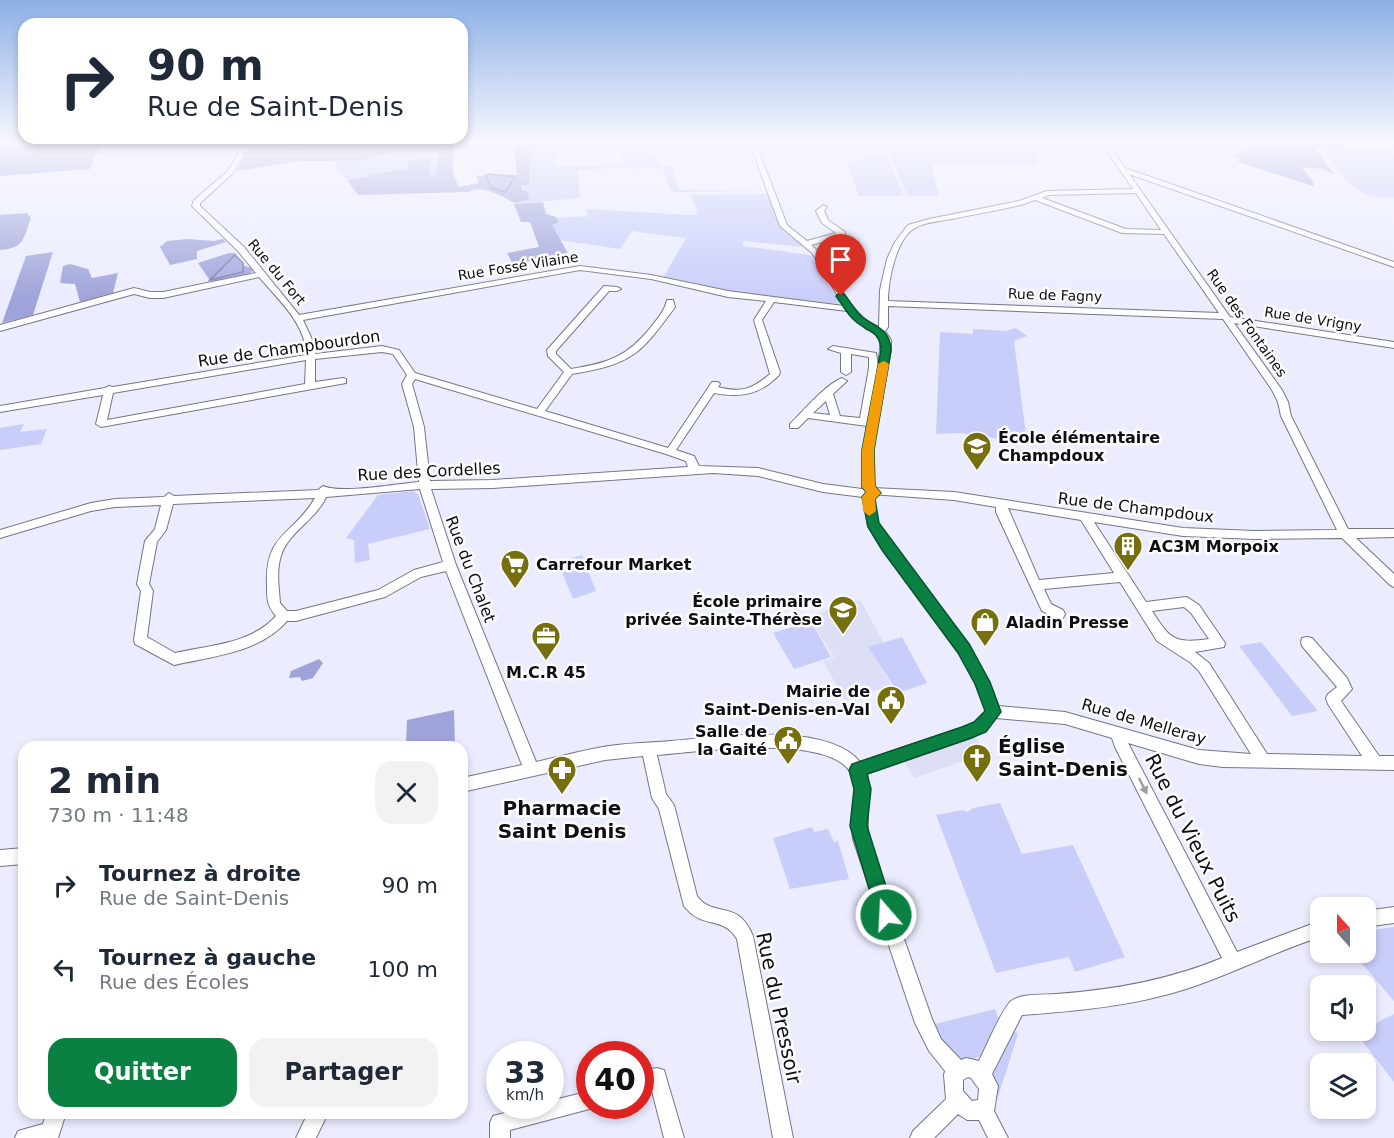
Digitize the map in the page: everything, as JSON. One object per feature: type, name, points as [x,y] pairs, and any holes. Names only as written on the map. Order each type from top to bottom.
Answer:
[{"type":"street","name":"Rue du Fort","points":[[206,194],[196,206],[241,249],[298,318],[311,348],[310,386]]},
{"type":"street","points":[[772,194],[784,226],[820,259],[849,309],[866,325],[880,331],[886,340],[868,422],[868,492],[872,523],[887,547],[964,648],[982,682],[993,712],[980,727],[858,770]]},
{"type":"street","points":[[880,331],[884,327],[884,290],[891,259],[899,242],[911,227],[1052,194]]},
{"type":"street","name":"Rue des Fontaines","points":[[1140,194],[1282,398],[1286,416],[1344,533],[1394,582]]},
{"type":"street","points":[[1192,194],[1394,266]]},
{"type":"street","points":[[1036,198],[1125,231],[1167,232]]},
{"type":"street","points":[[806,244],[842,234],[825,221],[820,211],[823,207]]},
{"type":"street","name":"Rue Fossé Vilaine","points":[[298,318],[580,268],[651,277],[695,289],[849,309]]},
{"type":"street","points":[[0,328],[134,291],[163,295],[261,274]]},
{"type":"street","points":[[569,372],[551,354],[552,350],[608,288],[617,289]]},
{"type":"street","points":[[670,452],[713,386],[737,395],[757,390],[774,375],[758,320],[772,299]]},
{"type":"street","points":[[539,412],[569,372],[614,364],[630,356],[671,307],[670,302]]},
{"type":"street","name":"Rue de Fagny","points":[[884,303],[1226,317]]},
{"type":"street","name":"Rue de Vrigny","points":[[1226,317],[1394,345]]},
{"type":"street","points":[[833,349],[873,355],[878,369]]},
{"type":"street","name":"Rue de Champbourdon","points":[[0,409],[310,357],[391,350],[401,357],[411,375]]},
{"type":"street","points":[[794,426],[844,377],[846,352]]},
{"type":"street","points":[[411,375],[670,452],[690,459],[695,470]]},
{"type":"street","name":"Rue du Chalet","points":[[411,375],[407,384],[419,427],[426,493],[450,565],[531,768]]},
{"type":"street","points":[[109,389],[101,424],[343,381]]},
{"type":"street","points":[[828,393],[836,419]]},
{"type":"street","points":[[805,415],[868,422]]},
{"type":"street","name":"Rue des Cordelles","points":[[0,534],[91,507],[168,499],[426,485],[493,484],[695,470],[758,472],[824,488],[868,492]]},
{"type":"street","points":[[323,492],[274,558],[274,605],[284,616],[296,616],[370,597],[418,573],[450,565]]},
{"type":"street","name":"Rue de Champdoux","points":[[868,492],[931,493],[1086,518],[1206,534],[1394,533]]},
{"type":"street","points":[[168,499],[160,530],[151,541],[142,584],[147,591],[140,640],[174,658],[262,638],[278,626],[284,616]]},
{"type":"street","points":[[1002,505],[1002,512],[1046,607],[1059,614]]},
{"type":"street","points":[[1086,518],[1162,637],[1196,659],[1204,667],[1263,760]]},
{"type":"street","points":[[1035,585],[1123,577]]},
{"type":"street","points":[[1142,607],[1186,602],[1195,609],[1219,643],[1177,648]]},
{"type":"street","points":[[1307,642],[1342,682],[1345,689],[1333,698],[1335,704],[1374,761]]},
{"type":"street","name":"Rue de Melleray","points":[[993,712],[1065,718],[1199,757],[1394,763]]},
{"type":"street","name":"Rue du Vieux Puits","points":[[1119,733],[1120,742],[1233,961]]},
{"type":"street","points":[[468,784],[605,753],[648,748],[729,742],[800,743],[843,755],[858,770],[862,789],[858,826],[871,871],[924,1023],[934,1045],[957,1070]]},
{"type":"street","name":"Rue du Pressoir","points":[[648,748],[659,798],[666,805],[690,900],[696,911],[707,916],[724,915],[732,919],[745,936],[783,1138]]},
{"type":"street","points":[[0,858],[18,856]]},
{"type":"street","points":[[1376,917],[1394,915]]},
{"type":"street","points":[[982,1074],[1015,1009],[1019,1006],[1114,998],[1186,980],[1310,933]]},
{"type":"street","points":[[966,1066],[982,1074],[990,1093],[983,1109],[967,1110],[957,1101],[952,1088],[953,1075],[957,1070],[966,1066]]},
{"type":"street","points":[[654,1090],[674,1138]]},
{"type":"street","points":[[920,1138],[957,1101]]},
{"type":"street","points":[[500,1131],[576,1105]]},
{"type":"street","points":[[983,1109],[998,1138]]},
{"type":"street","points":[[306,1138],[315,1119]]},
{"type":"street","points":[[25,1138],[53,1122]]},
{"type":"shaded area","points":[[496,194],[528,194],[529,199],[515,203]]},
{"type":"shaded area","points":[[527,194],[580,194],[580,198],[514,204],[529,198]]},
{"type":"shaded area","points":[[768,194],[783,231],[805,247],[743,241],[743,246],[810,255],[840,304],[718,291],[663,278],[686,238],[632,231],[620,249],[559,240],[552,225],[559,222],[557,218],[587,216],[587,209],[696,214],[697,210],[691,195]]},
{"type":"shaded area","points":[[858,194],[903,194],[904,196],[859,196]]},
{"type":"shaded area","points":[[907,194],[939,194],[939,196],[908,196]]},
{"type":"shaded area","points":[[1368,194],[1394,194],[1394,198],[1381,197]]},
{"type":"shaded area","points":[[543,202],[546,214],[556,217],[559,222],[552,225],[569,255],[513,264],[507,253],[539,247],[530,222],[521,222],[514,204]]},
{"type":"shaded area","points":[[27,213],[31,218],[22,241],[19,245],[0,250],[0,215]]},
{"type":"shaded area","points":[[188,239],[214,241],[223,239],[226,242],[197,251],[197,259],[170,265],[160,247],[167,241]]},
{"type":"shaded area","points":[[53,252],[33,315],[2,323],[26,256]]},
{"type":"shaded area","points":[[235,253],[240,264],[254,269],[250,274],[211,282],[198,263]]},
{"type":"shaded area","points":[[235,255],[243,263],[243,272],[210,280]]},
{"type":"shaded area","points":[[70,264],[88,269],[92,278],[118,273],[113,293],[80,302],[75,284],[60,283],[63,266]]},
{"type":"shaded area","points":[[1016,328],[1027,336],[1014,341],[1027,443],[960,433],[936,434],[940,332],[973,334],[973,329],[1006,331]]},
{"type":"shaded area","points":[[24,424],[20,432],[47,429],[41,444],[0,450],[0,428]]},
{"type":"shaded area","points":[[413,491],[418,494],[430,529],[368,544],[370,560],[355,563],[354,540],[346,538],[378,495]]},
{"type":"shaded area","points":[[582,555],[596,591],[573,599],[559,565],[562,565],[561,561]]},
{"type":"shaded area","points":[[860,600],[884,643],[869,648],[891,685],[845,700],[823,661],[834,658],[809,616]]},
{"type":"shaded area","points":[[811,621],[831,657],[794,669],[773,633]]},
{"type":"shaded area","points":[[902,637],[927,683],[898,693],[868,647]]},
{"type":"shaded area","points":[[1261,642],[1318,711],[1292,716],[1239,646]]},
{"type":"shaded area","points":[[319,659],[323,663],[313,678],[302,681],[300,677],[289,678],[291,671]]},
{"type":"shaded area","points":[[454,710],[455,741],[406,741],[407,720]]},
{"type":"shaded area","points":[[968,725],[986,753],[914,778],[897,750]]},
{"type":"shaded area","points":[[1000,803],[1022,854],[1073,845],[1125,957],[1075,972],[1069,957],[996,973],[936,815],[963,810],[967,812],[973,808]]},
{"type":"shaded area","points":[[812,827],[814,832],[828,829],[834,842],[838,841],[849,879],[790,889],[773,838]]},
{"type":"shaded area","points":[[1394,927],[1394,1001],[1376,980],[1376,975],[1372,975],[1362,963],[1376,963],[1376,929]]},
{"type":"shaded area","points":[[995,1009],[999,1019],[982,1055],[974,1059],[959,1057],[952,1052],[942,1039],[935,1024]]},
{"type":"shaded area","points":[[1394,1014],[1394,1082],[1376,1059],[1376,1053],[1372,1053],[1362,1041],[1376,1041],[1376,1023]]},
{"type":"shaded area","points":[[1012,1029],[1018,1034],[997,1100],[993,1074]]},
{"type":"slow traffic","points":[[869,511],[868,497],[875,493],[868,487],[868,450],[884,364]]},
{"type":"place","name":"École élémentaire Champdoux","points":[[977,472]]},
{"type":"place","name":"AC3M Morpoix","points":[[1128,572]]},
{"type":"place","name":"Carrefour Market","points":[[515,590]]},
{"type":"place","name":"École primaire privée Sainte-Thérèse","points":[[843,636]]},
{"type":"place","name":"Aladin Presse","points":[[985,648]]},
{"type":"place","name":"M.C.R 45","points":[[546,662]]},
{"type":"place","name":"Mairie de Saint-Denis-en-Val","points":[[891,726]]},
{"type":"place","name":"Salle de la Gaité","points":[[788,766]]},
{"type":"place","name":"Église Saint-Denis","points":[[977,784]]},
{"type":"place","name":"Pharmacie Saint Denis","points":[[562,796]]},
{"type":"route","points":[[841,296],[857,318],[869,327],[880,331],[886,340],[868,450],[868,487],[875,493],[868,497],[872,523],[887,547],[914,579],[964,648],[982,682],[993,712],[980,727],[858,770],[862,789],[858,826],[886,915]]}]
